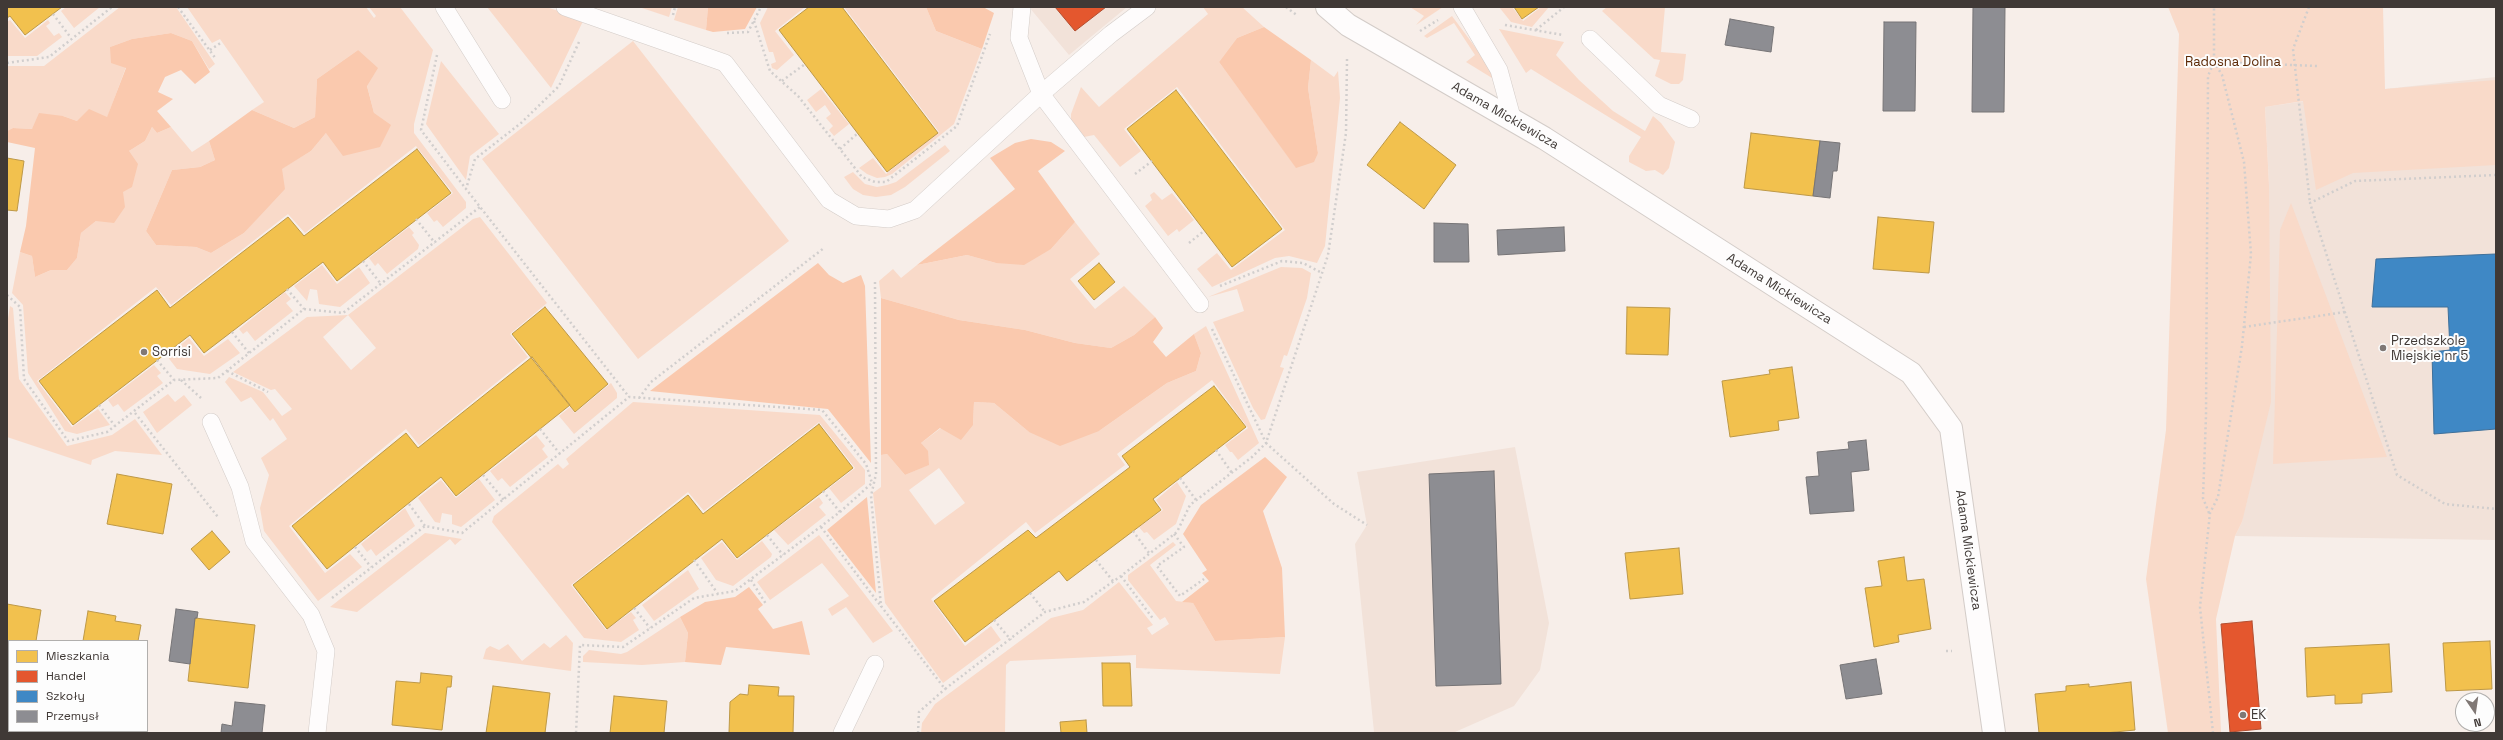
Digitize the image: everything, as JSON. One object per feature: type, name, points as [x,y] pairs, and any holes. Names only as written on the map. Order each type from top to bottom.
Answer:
[{"type":"street","name":"Adama Mickiewicza","points":[[1327,7],[1348,25],[1513,120],[1911,373],[1951,428],[1994,733]]},
{"type":"lane","points":[[444,7],[502,100]]},
{"type":"lane","points":[[565,7],[725,63],[829,200],[856,216],[889,219],[915,210],[1041,94],[1111,34],[1147,7]]},
{"type":"lane","points":[[1022,7],[1019,38],[1041,94],[1197,300]]},
{"type":"lane","points":[[1462,7],[1499,70],[1513,120]]},
{"type":"lane","points":[[1590,39],[1659,105],[1691,119]]},
{"type":"lane","points":[[211,422],[240,487],[254,541],[311,615],[326,651],[317,733]]},
{"type":"lane","points":[[842,733],[875,664]]},
{"type":"path","points":[[7,63],[49,57],[71,38],[112,7]]},
{"type":"path","points":[[178,7],[216,59]]},
{"type":"path","points":[[1536,30],[1564,7]]},
{"type":"path","points":[[2210,513],[2203,498],[2206,416],[2208,76],[2214,62],[2214,7]]},
{"type":"path","points":[[2309,7],[2293,48],[2310,203],[2397,475],[2445,504],[2496,509]]},
{"type":"path","points":[[53,14],[71,38]]},
{"type":"path","points":[[1418,33],[1443,16]]},
{"type":"path","points":[[754,21],[770,71],[798,96],[862,178],[875,182],[886,182],[958,126],[992,29]]},
{"type":"path","points":[[1498,24],[1590,39]]},
{"type":"path","points":[[466,189],[475,159],[521,123],[560,86],[581,38]]},
{"type":"path","points":[[210,50],[222,42]]},
{"type":"path","points":[[437,55],[421,130],[628,397]]},
{"type":"path","points":[[918,733],[919,712],[945,689],[1011,640],[1045,612],[1084,602],[1121,576],[1177,532],[1190,505],[1232,473],[1266,443],[1328,255],[1346,133],[1347,56]]},
{"type":"path","points":[[2214,62],[2317,66]]},
{"type":"path","points":[[2213,733],[2200,607],[2210,513],[2218,497],[2244,328],[2251,254],[2244,162],[2222,75],[2214,62]]},
{"type":"path","points":[[782,81],[805,64]]},
{"type":"path","points":[[840,148],[858,133]]},
{"type":"path","points":[[2310,203],[2355,181],[2496,174]]},
{"type":"path","points":[[287,289],[304,309],[343,313],[480,207]]},
{"type":"path","points":[[416,219],[435,243]]},
{"type":"path","points":[[639,398],[651,382],[824,248]]},
{"type":"path","points":[[363,261],[381,284]]},
{"type":"path","points":[[1322,273],[1303,263],[1282,261],[1197,300],[1266,443],[1334,504],[1367,525]]},
{"type":"path","points":[[875,282],[876,474],[872,483],[871,496],[881,606]]},
{"type":"path","points":[[7,295],[20,307],[24,379],[58,430],[68,441],[107,432],[135,412],[174,380],[218,378],[304,309]]},
{"type":"path","points":[[2244,328],[2345,312]]},
{"type":"path","points":[[232,332],[249,353]]},
{"type":"path","points":[[157,360],[174,380]]},
{"type":"path","points":[[227,370],[268,392]]},
{"type":"path","points":[[409,504],[425,526],[462,533],[628,397],[822,410],[866,464],[872,483]]},
{"type":"path","points":[[99,405],[115,426]]},
{"type":"path","points":[[135,412],[221,521]]},
{"type":"path","points":[[540,429],[560,454]]},
{"type":"path","points":[[1216,450],[1232,473]]},
{"type":"path","points":[[483,475],[504,500]]},
{"type":"path","points":[[1180,478],[1196,500]]},
{"type":"path","points":[[576,733],[580,645],[623,648],[694,598],[735,591],[821,527],[872,483]]},
{"type":"path","points":[[823,491],[840,512]]},
{"type":"path","points":[[311,615],[425,526]]},
{"type":"path","points":[[821,527],[945,689]]},
{"type":"path","points":[[1133,531],[1149,554]]},
{"type":"path","points":[[1174,534],[1184,547],[1157,566],[1180,596],[1204,579]]},
{"type":"path","points":[[766,535],[783,555]]},
{"type":"path","points":[[355,547],[371,567]]},
{"type":"path","points":[[694,560],[718,594]]},
{"type":"path","points":[[1096,560],[1113,581]]},
{"type":"path","points":[[1121,576],[1154,620]]},
{"type":"path","points":[[751,580],[766,604]]},
{"type":"path","points":[[1030,593],[1045,612]]},
{"type":"path","points":[[634,608],[650,628]]},
{"type":"path","points":[[994,620],[1011,640]]},
{"type":"shaded area","points":[[708,7],[757,7],[745,29],[713,32],[706,30]]},
{"type":"shaded area","points":[[926,7],[983,7],[994,13],[982,49],[936,31]]},
{"type":"shaded area","points":[[1029,7],[1127,7],[1069,55]]},
{"type":"shaded area","points":[[1264,27],[1311,60],[1308,88],[1318,153],[1314,162],[1296,168],[1219,62],[1237,38]]},
{"type":"shaded area","points":[[171,33],[192,41],[210,72],[195,84],[181,70],[165,77],[158,92],[173,99],[157,111],[171,127],[157,133],[152,127],[145,141],[129,151],[138,164],[132,187],[123,192],[125,207],[114,223],[96,221],[81,233],[77,258],[67,270],[51,270],[35,277],[32,256],[20,252],[26,226],[35,148],[7,142],[7,131],[13,128],[32,129],[39,113],[63,116],[77,121],[89,109],[107,117],[126,68],[111,63],[110,47],[132,39]]},
{"type":"shaded area","points":[[358,50],[378,68],[367,86],[374,113],[391,125],[380,147],[343,156],[326,133],[311,151],[282,169],[285,189],[244,233],[211,253],[196,247],[156,245],[146,231],[172,170],[200,167],[215,160],[209,141],[252,110],[294,128],[315,117],[317,79]]},
{"type":"shaded area","name":"Przedszkole Miejskie nr 5","points":[[2496,77],[2496,540],[2235,536],[2242,522],[2269,293],[2269,185],[2265,107],[2385,89]]},
{"type":"shaded area","points":[[1031,139],[1051,142],[1065,151],[1038,171],[1075,222],[1051,249],[1024,265],[996,263],[967,255],[917,265],[1015,189],[990,158],[1015,143]]},
{"type":"shaded area","points":[[818,263],[829,275],[843,283],[861,275],[865,286],[871,463],[828,409],[650,391]]},
{"type":"shaded area","points":[[881,298],[959,320],[1025,330],[1075,343],[1111,348],[1134,335],[1155,317],[1163,328],[1153,342],[1166,357],[1194,334],[1201,353],[1196,371],[1167,383],[1099,431],[1060,446],[1029,432],[994,403],[974,402],[973,425],[961,440],[940,428],[921,443],[928,451],[929,465],[905,475],[887,454],[881,455]]},
{"type":"shaded area","points":[[1515,447],[1549,623],[1540,670],[1514,706],[1455,732],[1374,732],[1355,544],[1367,525],[1357,472]]},
{"type":"shaded area","points":[[1265,457],[1287,477],[1263,511],[1282,568],[1285,637],[1215,641],[1193,603],[1182,602],[1209,581],[1202,573],[1207,570],[1183,534],[1201,505]]},
{"type":"shaded area","points":[[867,497],[876,593],[827,530]]},
{"type":"shaded area","points":[[749,587],[763,605],[758,609],[773,629],[802,621],[810,655],[726,647],[721,665],[685,662],[688,633],[680,617],[705,602],[735,597]]},
{"type":"green space","points":[[66,7],[100,7],[74,28],[61,11]]},
{"type":"green space","points":[[120,7],[176,7],[215,64],[209,69],[192,41],[171,33],[132,39],[110,47],[126,67],[107,118],[77,121],[63,116],[32,129],[13,128],[7,131],[7,66],[44,66]]},
{"type":"green space","points":[[187,7],[366,7],[374,18],[376,16],[369,7],[400,7],[433,50],[414,124],[414,133],[466,202],[466,208],[443,227],[437,220],[434,222],[427,213],[453,193],[416,146],[305,233],[288,214],[171,305],[156,287],[37,381],[72,427],[98,409],[110,425],[77,434],[65,431],[28,373],[23,305],[12,293],[20,252],[32,256],[35,277],[51,270],[67,270],[77,258],[81,233],[96,221],[123,192],[129,151],[145,141],[152,127],[157,133],[171,127],[192,152],[209,141],[215,160],[200,167],[172,170],[146,231],[156,245],[196,247],[211,253],[244,233],[257,218],[281,169],[311,151],[326,133],[374,113],[358,50],[317,79],[315,117],[294,128],[252,110],[264,102],[220,39],[212,43]]},
{"type":"green space","points":[[487,7],[546,7],[584,19],[551,88]]},
{"type":"green space","points":[[639,7],[672,7],[669,17]]},
{"type":"green space","points":[[678,7],[708,7],[706,30],[674,20]]},
{"type":"green space","points":[[768,7],[805,7],[775,31],[794,55],[777,70],[772,68],[771,64],[776,62],[773,52],[769,52],[760,23]]},
{"type":"green space","points":[[844,7],[926,7],[936,31],[982,49],[954,124],[892,174],[885,177],[877,178],[867,174],[859,168],[873,158],[886,174],[939,132]]},
{"type":"green space","points":[[1203,7],[1242,7],[1264,27],[1237,38],[1219,62],[1296,167],[1318,153],[1308,88],[1311,60],[1334,77],[1338,71],[1340,98],[1325,246],[1317,263],[1289,256],[1275,258],[1212,287],[1197,269],[1217,253],[1231,270],[1285,230],[1177,87],[1124,129],[1141,151],[1120,167],[1094,135],[1079,138],[1071,124],[1071,114],[1081,87],[1099,107],[1208,14]]},
{"type":"green space","points":[[1410,7],[1443,7],[1416,25],[1424,16]]},
{"type":"green space","points":[[1499,7],[1512,7],[1523,21],[1541,7],[1549,7],[1532,27],[1511,22]]},
{"type":"green space","points":[[1607,7],[1665,7],[1661,52],[1686,54],[1683,80],[1679,84],[1671,84],[1655,76],[1660,60],[1654,59],[1602,11]]},
{"type":"green space","name":"Radosna Dolina","points":[[2168,7],[2383,7],[2385,89],[2496,80],[2496,165],[2353,173],[2316,190],[2303,101],[2265,107],[2269,185],[2271,402],[2242,522],[2235,536],[2216,619],[2221,733],[2168,733],[2146,579],[2166,430],[2179,34]]},
{"type":"green space","points":[[1452,16],[1496,75],[1492,78],[1466,62],[1475,55],[1454,23],[1427,38],[1424,36]]},
{"type":"green space","points":[[10,20],[25,38],[48,20],[50,23],[46,26],[54,36],[59,33],[62,37],[37,56],[7,56],[7,22]]},
{"type":"green space","points":[[1499,29],[1564,42],[1556,55],[1579,80],[1613,111],[1645,131],[1653,116],[1661,123],[1675,142],[1669,168],[1663,175],[1655,170],[1646,171],[1629,162],[1629,156],[1641,137],[1531,69],[1526,73]]},
{"type":"green space","points":[[633,41],[789,241],[638,359],[482,159]]},
{"type":"green space","points":[[441,61],[499,134],[470,156],[466,180],[426,124]]},
{"type":"green space","points":[[821,89],[849,124],[834,136],[829,130],[833,126],[826,118],[831,114],[825,105],[816,112],[807,100]]},
{"type":"green space","points":[[945,145],[950,151],[905,187],[891,195],[876,197],[863,195],[853,189],[844,177],[853,172],[865,184],[877,187],[887,185],[896,182]]},
{"type":"green space","points":[[1154,192],[1162,200],[1172,193],[1194,220],[1179,232],[1177,229],[1168,236],[1145,206],[1152,200],[1150,195]]},
{"type":"green space","points":[[2291,203],[2387,457],[2273,464],[2280,230]]},
{"type":"green space","points":[[480,217],[547,303],[510,334],[528,357],[419,445],[406,429],[289,526],[325,573],[350,554],[362,567],[318,601],[264,531],[260,508],[269,475],[261,458],[287,439],[273,418],[270,421],[251,397],[241,402],[225,382],[229,377],[263,392],[282,416],[292,409],[275,389],[271,390],[233,372],[307,317],[348,315],[473,219]],"holes":[[[348,315],[376,348],[351,370],[323,337]]]},
{"type":"green space","points":[[1075,222],[1100,254],[1070,279],[1095,309],[1124,286],[1155,317],[1134,335],[1111,348],[1075,343],[1025,330],[959,320],[881,298],[879,281],[893,269],[901,278],[917,265],[967,255],[996,263],[1051,249]]},
{"type":"green space","points":[[409,227],[414,233],[412,235],[419,245],[418,249],[387,274],[378,263],[375,266],[369,258]]},
{"type":"green space","points":[[322,265],[337,284],[359,267],[370,283],[340,307],[319,304],[317,290],[310,289],[307,301],[294,286]]},
{"type":"green space","points":[[1281,267],[1302,268],[1311,273],[1307,298],[1287,356],[1284,355],[1280,367],[1284,368],[1265,419],[1261,420],[1253,408],[1213,322],[1244,311],[1237,289],[1208,297]]},
{"type":"green space","points":[[285,292],[291,299],[286,303],[293,311],[255,341],[247,331],[243,334],[239,329]]},
{"type":"green space","points":[[10,306],[13,308],[19,379],[67,446],[112,435],[135,419],[162,455],[115,451],[92,460],[91,465],[7,437],[7,325]]},
{"type":"green space","points":[[1206,326],[1259,443],[1238,460],[1232,452],[1230,452],[1225,445],[1248,428],[1212,380],[1117,454],[1125,465],[1035,533],[1026,522],[931,599],[965,646],[991,626],[1001,640],[943,683],[885,603],[873,493],[881,487],[881,455],[887,454],[905,475],[928,465],[921,443],[941,428],[973,425],[974,402],[994,403],[1029,432],[1099,431],[1167,383],[1196,371],[1201,353],[1194,334]],"holes":[[[939,468],[965,503],[935,525],[909,490]]]},
{"type":"green space","points":[[189,338],[204,356],[228,339],[240,353],[210,374],[177,369],[167,356]]},
{"type":"green space","points":[[154,365],[161,373],[157,376],[163,383],[124,412],[118,404],[113,407],[108,400]]},
{"type":"green space","points":[[611,383],[617,393],[617,398],[574,434],[559,416],[570,407],[575,413]]},
{"type":"green space","points":[[168,394],[175,402],[184,395],[192,405],[157,433],[143,412]]},
{"type":"green space","points":[[633,402],[820,415],[865,470],[865,484],[841,503],[829,488],[855,468],[819,422],[704,511],[688,492],[571,585],[606,630],[631,612],[636,618],[633,620],[639,630],[621,642],[584,638],[492,522],[494,516],[558,464],[563,469],[569,464],[566,459]]},
{"type":"green space","points":[[536,435],[545,446],[542,449],[548,457],[510,487],[502,478],[498,481],[490,471]]},
{"type":"green space","points":[[479,479],[495,500],[461,527],[452,524],[452,515],[442,513],[440,523],[435,522],[418,498],[441,480],[456,498]]},
{"type":"green space","points":[[1177,482],[1186,496],[1176,524],[1154,540],[1147,532],[1144,533],[1139,527],[1163,510],[1156,500]]},
{"type":"green space","points":[[819,497],[823,503],[819,507],[826,515],[788,545],[774,530]]},
{"type":"green space","points":[[405,508],[415,526],[376,556],[371,549],[367,552],[361,544]]},
{"type":"green space","points":[[425,533],[462,539],[455,545],[450,539],[357,612],[330,607]]},
{"type":"green space","points":[[819,535],[893,631],[873,643],[846,607],[832,616],[828,609],[849,596],[822,563],[770,600],[757,582]]},
{"type":"green space","points":[[762,541],[772,554],[771,557],[733,586],[716,580],[701,558],[722,542],[737,560]]},
{"type":"green space","points":[[1173,542],[1176,545],[1150,565],[1176,601],[1193,603],[1215,641],[1285,637],[1280,674],[1136,668],[1136,655],[1010,661],[1006,665],[1005,733],[921,733],[922,723],[935,704],[1051,618],[1083,610],[1119,582],[1153,625],[1147,628],[1152,635],[1169,624],[1165,617],[1160,620],[1128,580],[1128,575]]},
{"type":"green space","points":[[688,570],[699,589],[654,621],[642,605]]},
{"type":"green space","points":[[680,617],[688,633],[685,662],[642,665],[583,662],[583,656],[589,650],[621,654],[627,652]]},
{"type":"green space","points":[[566,635],[573,643],[571,671],[483,659],[486,649],[490,646],[499,650],[508,644],[522,661],[544,643],[550,648]]},
{"type":"building: Mieszkania","points":[[7,7],[62,7],[25,35],[10,16],[7,18]]},
{"type":"building: Mieszkania","points":[[809,7],[842,7],[938,133],[887,172],[779,30]]},
{"type":"building: Mieszkania","points":[[1514,7],[1539,7],[1522,19]]},
{"type":"building: Mieszkania","points":[[1176,90],[1282,229],[1232,267],[1127,129]]},
{"type":"building: Mieszkania","points":[[1400,122],[1456,165],[1424,209],[1367,165]]},
{"type":"building: Mieszkania","points":[[1751,133],[1820,141],[1813,196],[1744,188]]},
{"type":"building: Mieszkania","points":[[417,149],[451,193],[337,281],[323,262],[204,353],[190,335],[73,425],[39,381],[157,290],[170,308],[288,217],[304,236]]},
{"type":"building: Mieszkania","points":[[7,158],[24,161],[17,211],[7,210]]},
{"type":"building: Mieszkania","points":[[1878,217],[1934,222],[1929,273],[1873,269]]},
{"type":"building: Mieszkania","points":[[1099,263],[1115,282],[1094,300],[1078,281]]},
{"type":"building: Mieszkania","points":[[545,307],[608,384],[575,412],[512,334]]},
{"type":"building: Mieszkania","points":[[1627,307],[1670,308],[1668,355],[1626,354]]},
{"type":"building: Mieszkania","points":[[532,357],[570,405],[456,496],[441,477],[327,569],[292,526],[406,433],[418,448]]},
{"type":"building: Mieszkania","points":[[1792,367],[1799,418],[1778,421],[1779,430],[1730,437],[1722,381],[1770,374],[1769,370]]},
{"type":"building: Mieszkania","points":[[1214,386],[1246,427],[1153,499],[1161,510],[1067,581],[1059,571],[965,642],[934,601],[1028,530],[1036,538],[1130,467],[1122,456]]},
{"type":"building: Mieszkania","points":[[819,424],[853,468],[737,558],[722,539],[607,629],[573,585],[688,495],[703,514]]},
{"type":"building: Mieszkania","points":[[117,474],[172,484],[163,534],[107,524]]},
{"type":"building: Mieszkania","points":[[212,531],[230,552],[209,570],[191,549]]},
{"type":"building: Mieszkania","points":[[1679,548],[1683,594],[1630,599],[1625,553]]},
{"type":"building: Mieszkania","points":[[1904,557],[1907,581],[1924,579],[1931,629],[1898,635],[1899,642],[1874,647],[1865,588],[1882,586],[1878,561]]},
{"type":"building: Mieszkania","points":[[7,604],[41,610],[36,640],[8,640],[7,665]]},
{"type":"building: Mieszkania","points":[[88,611],[116,616],[115,621],[141,625],[138,640],[83,640]]},
{"type":"building: Mieszkania","points":[[195,618],[255,625],[248,688],[188,681]]},
{"type":"building: Mieszkania","points":[[2490,641],[2492,689],[2446,691],[2443,643]]},
{"type":"building: Mieszkania","points":[[2389,644],[2392,692],[2362,694],[2362,703],[2335,704],[2335,695],[2307,697],[2305,648]]},
{"type":"building: Mieszkania","points":[[1102,663],[1130,663],[1132,706],[1103,706]]},
{"type":"building: Mieszkania","points":[[421,673],[452,676],[451,687],[447,687],[442,730],[392,725],[396,681],[420,683]]},
{"type":"building: Mieszkania","points":[[2131,682],[2135,730],[2105,733],[2039,733],[2035,694],[2066,691],[2066,686],[2089,684],[2089,687]]},
{"type":"building: Mieszkania","points":[[749,685],[779,687],[778,696],[794,696],[793,733],[729,733],[730,702],[740,694],[748,695]]},
{"type":"building: Mieszkania","points":[[493,686],[550,693],[545,733],[486,733]]},
{"type":"building: Mieszkania","points":[[614,696],[667,701],[664,733],[610,733]]},
{"type":"building: Mieszkania","points":[[1086,720],[1087,733],[1061,733],[1060,722]]},
{"type":"building: Handel","points":[[1055,7],[1106,7],[1075,31]]},
{"type":"building: Handel","points":[[2252,621],[2261,729],[2230,732],[2221,624]]},
{"type":"building: Szkoły","points":[[2496,254],[2496,429],[2434,434],[2432,352],[2450,350],[2448,307],[2372,307],[2376,259]]},
{"type":"building: Przemysł","points":[[1973,7],[2005,7],[2004,112],[1972,112]]},
{"type":"building: Przemysł","points":[[1730,19],[1774,27],[1771,52],[1725,45]]},
{"type":"building: Przemysł","points":[[1884,22],[1916,22],[1915,111],[1883,111]]},
{"type":"building: Przemysł","points":[[1820,141],[1840,143],[1837,171],[1833,171],[1830,198],[1813,196]]},
{"type":"building: Przemysł","points":[[1434,223],[1468,224],[1469,262],[1434,262]]},
{"type":"building: Przemysł","points":[[1564,227],[1565,251],[1498,255],[1497,230]]},
{"type":"building: Przemysł","points":[[1866,440],[1869,470],[1851,472],[1854,511],[1810,514],[1806,477],[1819,476],[1817,452],[1849,449],[1848,442]]},
{"type":"building: Przemysł","points":[[1494,471],[1501,684],[1436,686],[1429,474]]},
{"type":"building: Przemysł","points":[[176,609],[198,612],[197,618],[195,618],[190,664],[169,661]]},
{"type":"building: Przemysł","points":[[1876,659],[1882,694],[1846,699],[1840,665]]},
{"type":"building: Przemysł","points":[[235,702],[265,705],[262,733],[221,733],[222,724],[232,726]]},
{"type":"place","name":"Przedszkole Miejskie nr 5","points":[[2383,348]]},
{"type":"place","name":"Sorrisi","points":[[144,352]]},
{"type":"place","name":"EK","points":[[2243,715]]}]
